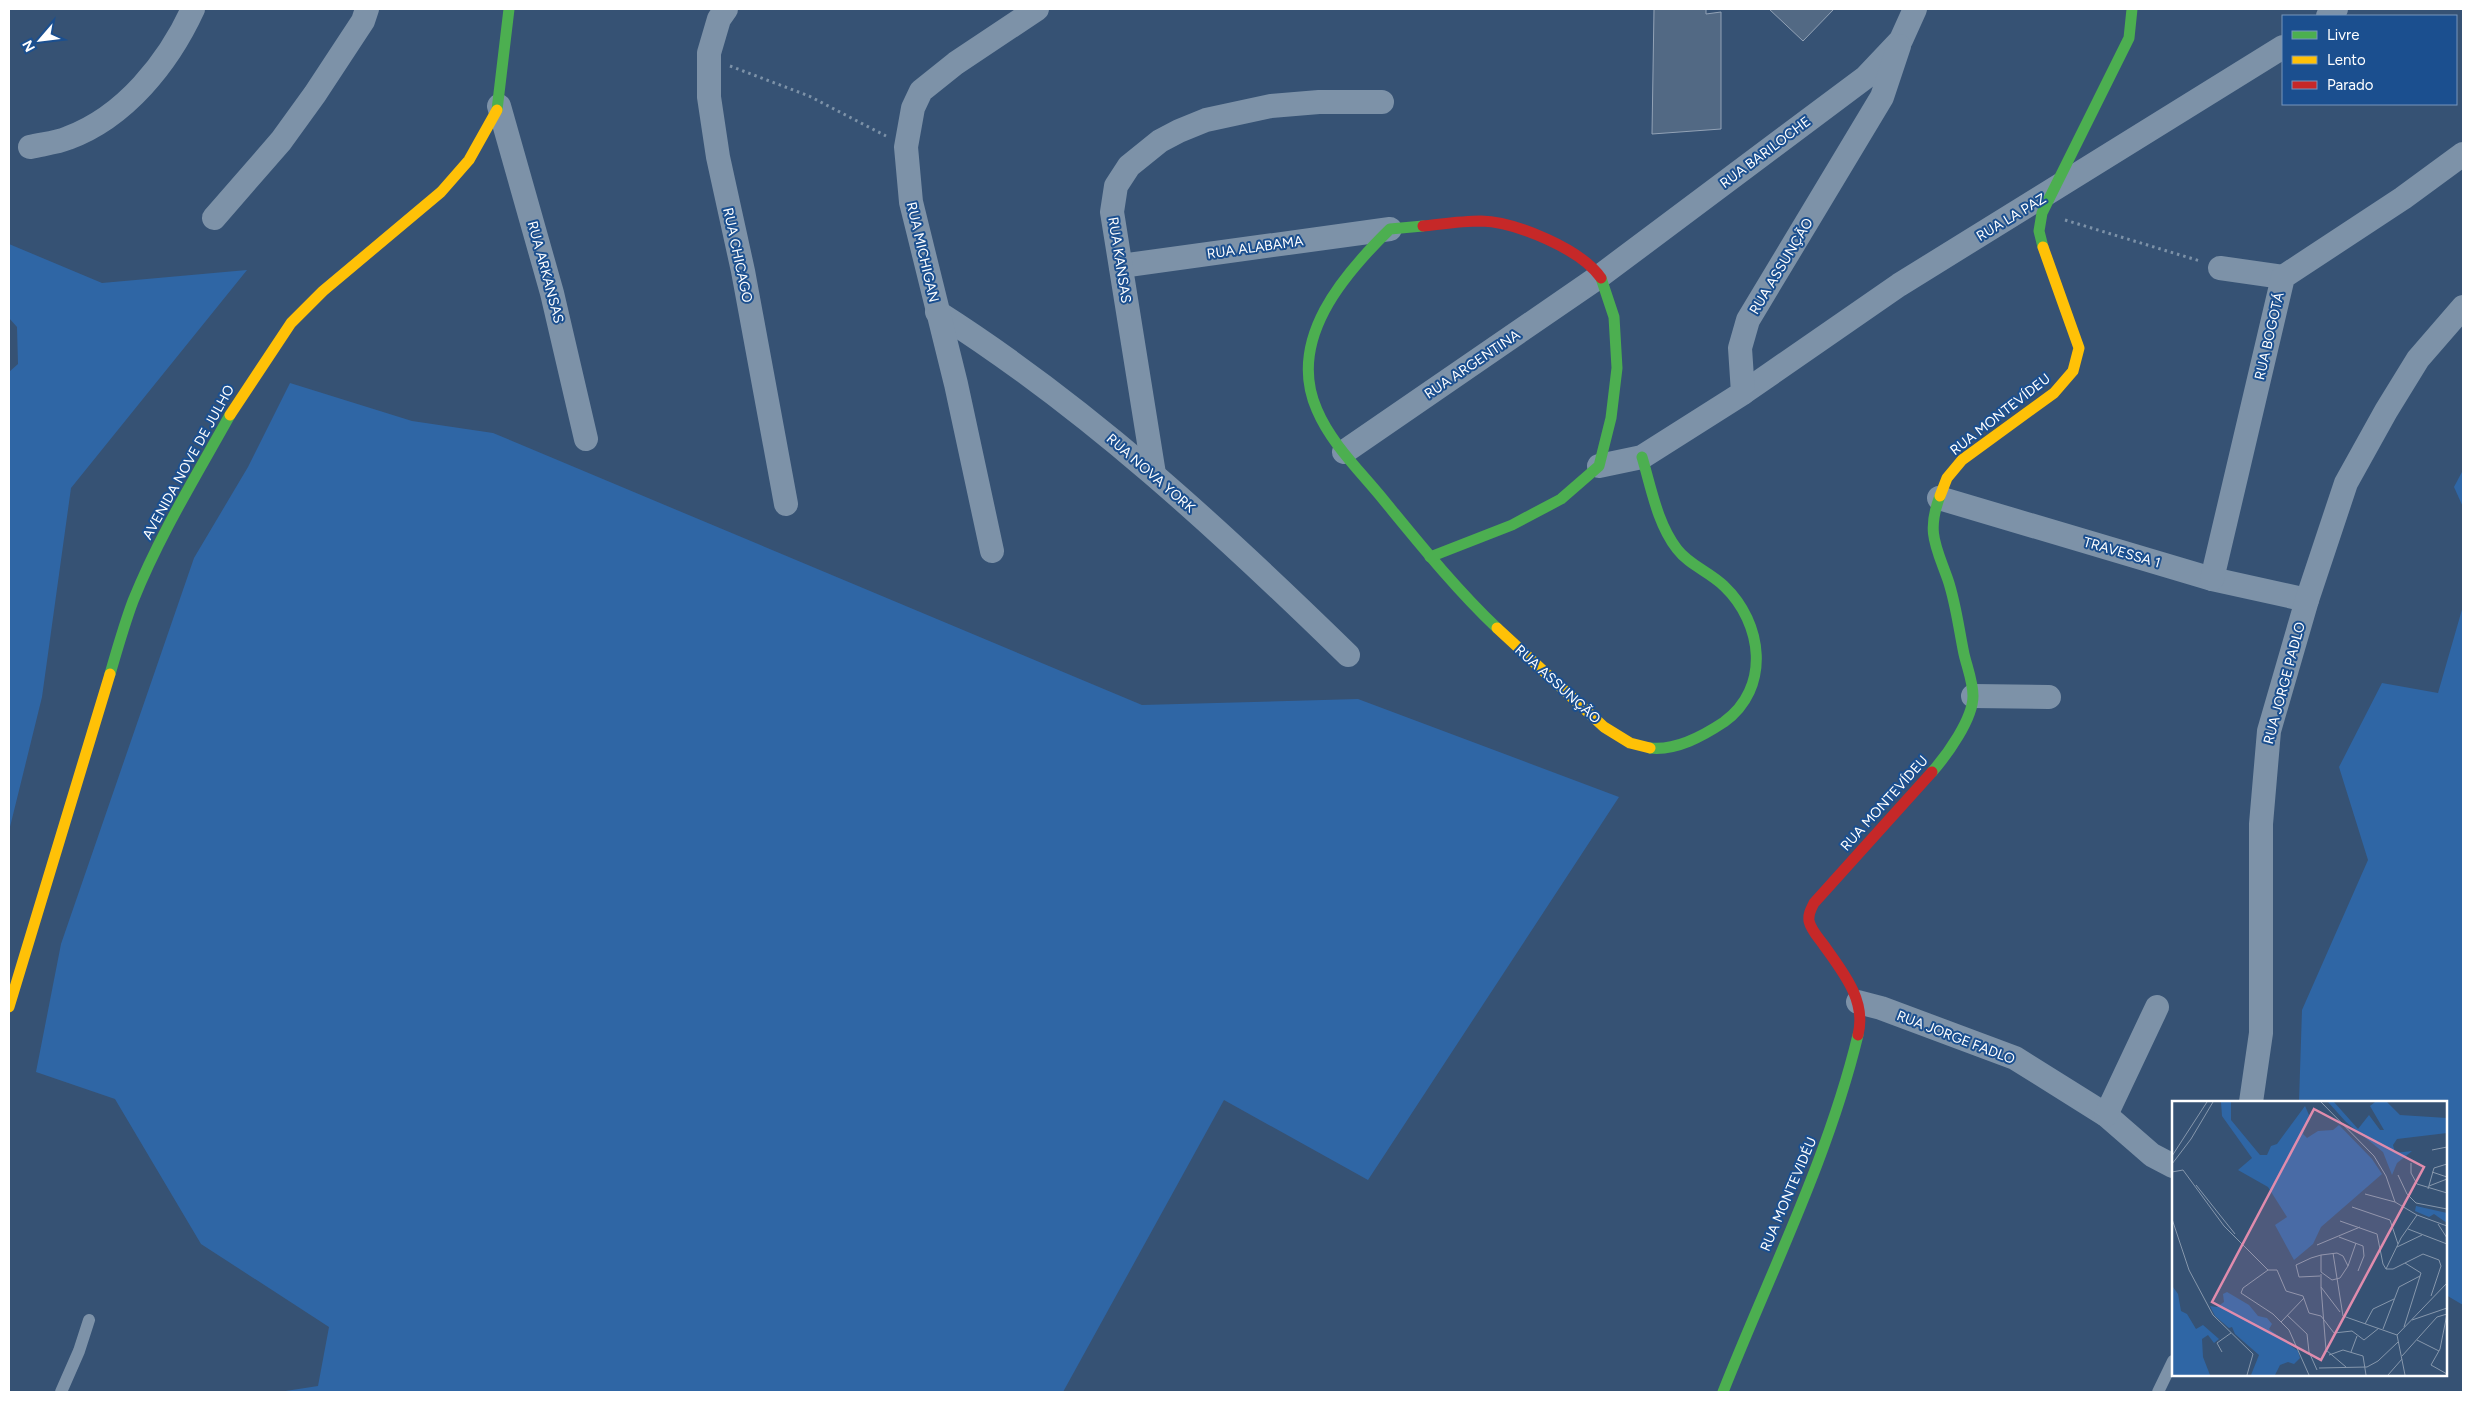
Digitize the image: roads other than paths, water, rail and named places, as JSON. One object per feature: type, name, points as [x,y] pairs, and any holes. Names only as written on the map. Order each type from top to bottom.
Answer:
[{"type":"street","points":[[30,147],[67,139],[98,124],[132,98],[154,72],[184,28],[193,9]]},
{"type":"street","points":[[214,218],[281,141],[315,94],[362,21],[366,9]]},
{"type":"street","name":"AVENIDA NOVE DE JULHO","points":[[9,1007],[55,848],[133,602],[182,500],[236,404],[291,323],[323,291],[409,221],[441,192],[469,160],[499,106],[509,9]]},
{"type":"street","name":"RUA CHICAGO","points":[[726,9],[719,19],[709,58],[709,98],[718,157],[742,271],[786,504]]},
{"type":"street","name":"RUA MICHIGAN","points":[[992,551],[956,384],[911,202],[906,147],[913,108],[921,91],[956,63],[1037,9]]},
{"type":"street","name":"RUA MONTEVÍDEU","points":[[1858,1002],[1837,965],[1812,928],[1808,915],[1814,903],[1944,758],[1968,717],[1972,696],[1961,635],[1933,533],[1933,515],[1947,478],[1962,460],[2054,393],[2073,371],[2079,348],[2048,265],[2039,231],[2047,203],[2112,78],[2129,38],[2132,9]]},
{"type":"street","name":"RUA BARILOCHE","points":[[1600,276],[1866,77],[1901,40],[1914,11]]},
{"type":"street","name":"RUA ASSUNÇÃO","points":[[1743,393],[1740,348],[1748,320],[1882,97],[1901,40]]},
{"type":"street","name":"RUA LA PAZ","points":[[1743,393],[1900,286],[2047,203],[2282,48]]},
{"type":"street","name":"RUA KANSAS","points":[[1154,474],[1112,212],[1116,186],[1129,166],[1160,141],[1206,120],[1271,106],[1320,102],[1382,102]]},
{"type":"street","name":"RUA ARKANSAS","points":[[499,106],[552,292],[586,439]]},
{"type":"street","name":"RUA BOGOTÁ","points":[[2212,579],[2283,277],[2436,176],[2463,154]]},
{"type":"street","points":[[1390,228],[1482,221],[1521,230],[1557,242],[1580,258],[1600,276],[1614,317],[1617,368],[1611,418],[1600,466]]},
{"type":"street","name":"RUA ASSUNÇÃO","points":[[1390,228],[1355,264],[1330,297],[1316,331],[1309,368],[1311,389],[1318,412],[1344,452],[1466,598],[1595,720],[1628,742],[1643,748],[1670,747],[1699,738],[1731,717],[1746,696],[1756,676],[1756,642],[1746,612],[1724,585],[1678,551],[1667,533],[1642,457]]},
{"type":"street","name":"RUA ALABAMA","points":[[1121,266],[1390,228]]},
{"type":"street","points":[[2220,268],[2283,277]]},
{"type":"street","name":"RUA ARGENTINA","points":[[1344,452],[1600,276]]},
{"type":"street","name":"RUA JORGE PADLO","points":[[2251,1101],[2261,1033],[2261,824],[2263,775],[2269,731],[2307,600],[2346,483],[2386,411],[2418,359],[2463,307]]},
{"type":"street","name":"RUA NOVA YORK","points":[[937,312],[978,338],[1086,417],[1154,474],[1253,562],[1348,655]]},
{"type":"street","points":[[1430,557],[1520,521],[1560,499],[1600,466],[1642,457],[1743,393]]},
{"type":"street","name":"TRAVESSA 1","points":[[1939,498],[2212,579],[2307,600]]},
{"type":"street","points":[[1972,696],[2049,697]]},
{"type":"street","name":"RUA JORGE FADLO","points":[[1858,1002],[1881,1008],[2014,1058],[2106,1115],[2152,1155],[2172,1165]]},
{"type":"street","name":"RUA MONTEVIDÉU","points":[[1723,1392],[1744,1334],[1828,1139],[1844,1091],[1860,1025],[1858,1002]]},
{"type":"street","points":[[2106,1115],[2157,1007]]},
{"type":"lane","points":[[61,1392],[79,1351],[89,1320]]},
{"type":"lane","points":[[2158,1392],[2172,1363]]}]
